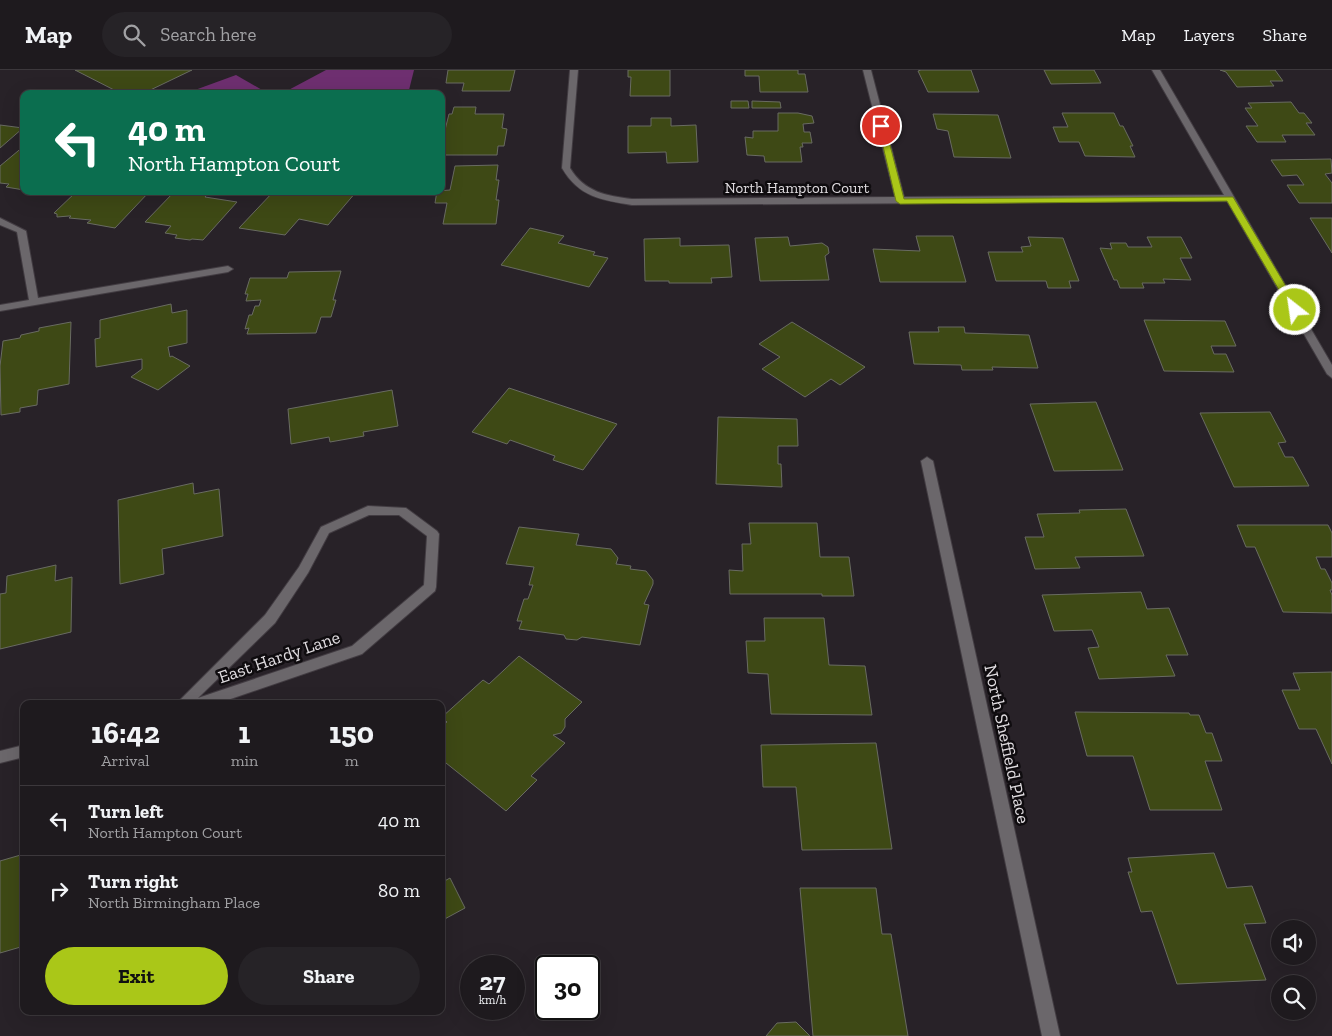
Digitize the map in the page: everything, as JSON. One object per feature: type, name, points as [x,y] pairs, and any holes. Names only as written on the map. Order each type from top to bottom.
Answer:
[{"type":"street","name":"North Hampton Court","points":[[574,70],[566,168],[572,180],[585,190],[603,198],[632,202],[1230,198]]},
{"type":"street","points":[[867,70],[900,201]]},
{"type":"street","points":[[1156,70],[1332,374]]},
{"type":"street","points":[[0,221],[21,231],[34,302]]},
{"type":"street","points":[[0,308],[228,269]]},
{"type":"street","name":"North Sheffield Place","points":[[927,461],[1050,1036]]},
{"type":"street","name":"East Hardy Lane","points":[[187,700],[270,619],[304,570],[325,530],[368,510],[402,512],[433,534],[430,587],[357,650],[210,700]]},
{"type":"street","points":[[0,757],[20,752]]},
{"type":"shaded area","points":[[326,70],[414,70],[409,90],[288,90]]},
{"type":"shaded area","points":[[236,75],[262,90],[195,90]]},
{"type":"building","points":[[75,70],[192,70],[150,90],[114,90]]},
{"type":"building","points":[[448,70],[515,70],[510,91],[462,91],[464,83],[446,83]]},
{"type":"building","points":[[628,70],[670,70],[670,96],[630,96],[631,77],[628,77]]},
{"type":"building","points":[[745,70],[798,70],[798,74],[805,74],[808,92],[760,92],[759,76],[745,76]]},
{"type":"building","points":[[971,70],[979,92],[928,92],[918,71]]},
{"type":"building","points":[[1044,70],[1094,70],[1101,83],[1051,84]]},
{"type":"building","points":[[1220,70],[1275,70],[1283,81],[1270,81],[1274,86],[1237,87],[1226,72]]},
{"type":"building","points":[[731,101],[748,101],[749,108],[731,108]]},
{"type":"building","points":[[752,101],[780,102],[781,108],[752,108]]},
{"type":"building","points":[[1291,102],[1299,113],[1304,113],[1312,123],[1306,123],[1315,135],[1282,135],[1286,142],[1257,142],[1246,126],[1258,126],[1245,108],[1252,108],[1248,103]]},
{"type":"building","points":[[454,107],[476,107],[475,114],[504,114],[502,128],[507,129],[504,146],[498,146],[497,155],[445,155],[445,130],[449,114],[452,114]]},
{"type":"building","points":[[778,113],[798,113],[812,116],[814,123],[803,124],[804,132],[810,132],[812,143],[802,143],[803,147],[800,147],[802,162],[765,162],[764,156],[747,155],[745,137],[753,138],[753,131],[778,131]]},
{"type":"building","points":[[1062,113],[1114,113],[1133,146],[1130,146],[1135,157],[1085,156],[1079,142],[1059,142],[1053,127],[1068,127]]},
{"type":"building","points":[[933,114],[998,115],[1011,158],[954,157],[948,131],[937,129]]},
{"type":"building","points":[[651,118],[671,118],[671,126],[696,125],[698,162],[667,163],[666,152],[628,153],[628,126],[651,126]]},
{"type":"building","points":[[0,125],[20,128],[20,131],[0,148]]},
{"type":"building","points":[[20,149],[20,189],[6,187],[9,184],[0,183],[0,166]]},
{"type":"building","points":[[1331,159],[1332,173],[1325,174],[1332,183],[1332,203],[1299,203],[1287,185],[1304,185],[1297,175],[1282,176],[1271,160]]},
{"type":"building","points":[[498,165],[496,180],[499,180],[496,200],[499,200],[496,224],[443,224],[447,203],[435,203],[436,195],[445,195],[445,190],[450,190],[455,166]]},
{"type":"building","points":[[73,195],[146,195],[115,228],[87,223],[91,220],[69,218],[71,216],[57,217],[57,214],[54,213]]},
{"type":"building","points":[[171,195],[207,195],[205,197],[237,202],[203,240],[175,238],[177,235],[165,233],[171,226],[145,222]]},
{"type":"building","points":[[270,195],[353,195],[328,225],[299,219],[285,235],[239,228]]},
{"type":"building","points":[[1310,218],[1332,218],[1332,253]]},
{"type":"building","points":[[530,228],[564,236],[558,243],[595,252],[593,255],[608,258],[589,287],[501,265]]},
{"type":"building","points":[[916,236],[953,236],[966,282],[880,282],[873,249],[920,251]]},
{"type":"building","points":[[788,237],[790,246],[822,243],[828,247],[829,253],[825,256],[829,280],[760,281],[755,238]]},
{"type":"building","points":[[1028,237],[1063,238],[1079,281],[1069,281],[1071,288],[1048,288],[1046,281],[996,281],[988,252],[1023,252],[1021,247],[1031,246]]},
{"type":"building","points":[[1147,237],[1181,237],[1192,258],[1180,258],[1191,280],[1163,279],[1165,283],[1142,283],[1144,288],[1120,288],[1117,280],[1114,280],[1100,248],[1112,249],[1110,243],[1126,243],[1128,247],[1152,247]]},
{"type":"building","points":[[680,238],[680,246],[729,245],[732,277],[711,278],[712,283],[645,281],[644,239]]},
{"type":"building","points":[[341,271],[333,300],[336,300],[331,317],[321,317],[316,333],[247,334],[249,328],[245,329],[249,315],[252,315],[255,306],[259,306],[261,300],[246,301],[248,294],[245,294],[250,278],[287,278],[289,272]]},
{"type":"building","points":[[171,304],[172,313],[187,310],[187,343],[168,347],[170,357],[172,356],[190,366],[158,390],[131,377],[142,369],[142,359],[96,367],[95,339],[100,338],[100,320]]},
{"type":"building","points":[[1144,320],[1225,321],[1236,346],[1211,346],[1214,354],[1226,354],[1234,372],[1164,371]]},
{"type":"building","points":[[71,322],[69,384],[38,390],[37,405],[20,408],[20,412],[1,415],[0,366],[3,341],[20,338],[21,335],[39,331],[39,328]]},
{"type":"building","points":[[792,322],[865,367],[840,385],[831,379],[805,397],[762,369],[780,357],[759,344]]},
{"type":"building","points":[[938,327],[964,327],[965,333],[1029,335],[1038,368],[992,367],[993,370],[962,370],[961,365],[914,364],[909,332],[939,332]]},
{"type":"building","points":[[509,388],[617,424],[583,470],[553,460],[555,456],[510,440],[507,444],[472,432]]},
{"type":"building","points":[[392,390],[398,426],[363,432],[364,436],[330,442],[329,437],[291,444],[288,409]]},
{"type":"building","points":[[1096,402],[1123,470],[1054,471],[1030,404]]},
{"type":"building","points":[[1270,412],[1286,442],[1278,443],[1285,457],[1293,457],[1309,486],[1234,487],[1200,413]]},
{"type":"building","points":[[718,417],[797,419],[798,446],[778,446],[778,464],[781,464],[782,487],[716,484]]},
{"type":"building","points":[[193,483],[194,494],[219,489],[223,536],[162,549],[164,574],[120,584],[118,500]]},
{"type":"building","points":[[1126,509],[1144,556],[1075,557],[1080,568],[1035,569],[1025,537],[1044,537],[1037,514],[1080,513],[1079,510]]},
{"type":"building","points":[[749,523],[817,523],[820,557],[849,557],[854,596],[730,594],[729,570],[743,571],[742,544],[751,544]]},
{"type":"building","points":[[1237,525],[1328,525],[1332,533],[1332,557],[1316,557],[1321,569],[1325,569],[1332,583],[1332,590],[1330,590],[1332,595],[1332,613],[1283,612],[1255,547],[1246,547]]},
{"type":"building","points":[[519,527],[579,534],[576,545],[611,549],[618,558],[616,564],[631,566],[630,569],[646,571],[653,580],[653,584],[644,604],[649,605],[640,645],[582,637],[577,640],[566,639],[564,635],[519,629],[522,621],[517,621],[524,599],[528,599],[533,585],[529,585],[534,567],[506,564]]},
{"type":"building","points":[[56,565],[55,581],[72,577],[71,632],[0,649],[0,594],[6,593],[7,576]]},
{"type":"building","points":[[1141,592],[1147,609],[1169,608],[1188,655],[1166,655],[1175,676],[1099,679],[1088,648],[1099,647],[1092,630],[1054,631],[1042,595]]},
{"type":"building","points":[[764,618],[824,618],[829,665],[865,666],[872,715],[771,714],[768,674],[748,673],[746,641],[765,641]]},
{"type":"building","points":[[519,656],[582,702],[565,719],[565,727],[561,733],[553,735],[565,743],[531,776],[537,780],[506,811],[445,762],[445,724],[447,722],[445,714],[483,680],[489,684]]},
{"type":"building","points":[[1332,672],[1332,764],[1316,729],[1299,729],[1282,690],[1300,690],[1293,673]]},
{"type":"building","points":[[1075,712],[1189,713],[1190,715],[1199,715],[1206,733],[1212,733],[1222,761],[1205,761],[1222,810],[1150,810],[1133,756],[1087,756]]},
{"type":"building","points":[[876,743],[892,849],[802,850],[796,787],[763,787],[761,745]]},
{"type":"building","points":[[1214,853],[1227,888],[1252,886],[1266,923],[1244,924],[1266,980],[1177,984],[1152,911],[1141,912],[1128,872],[1132,872],[1128,858]]},
{"type":"building","points":[[20,855],[20,947],[0,953],[0,861]]},
{"type":"building","points":[[450,878],[465,908],[445,919],[445,881]]},
{"type":"building","points":[[800,888],[876,888],[882,934],[891,934],[908,1036],[813,1036]]},
{"type":"building","points":[[796,1022],[810,1036],[766,1036],[777,1023]]},
{"type":"route","points":[[881,126],[900,201],[1230,198],[1295,310]]}]
